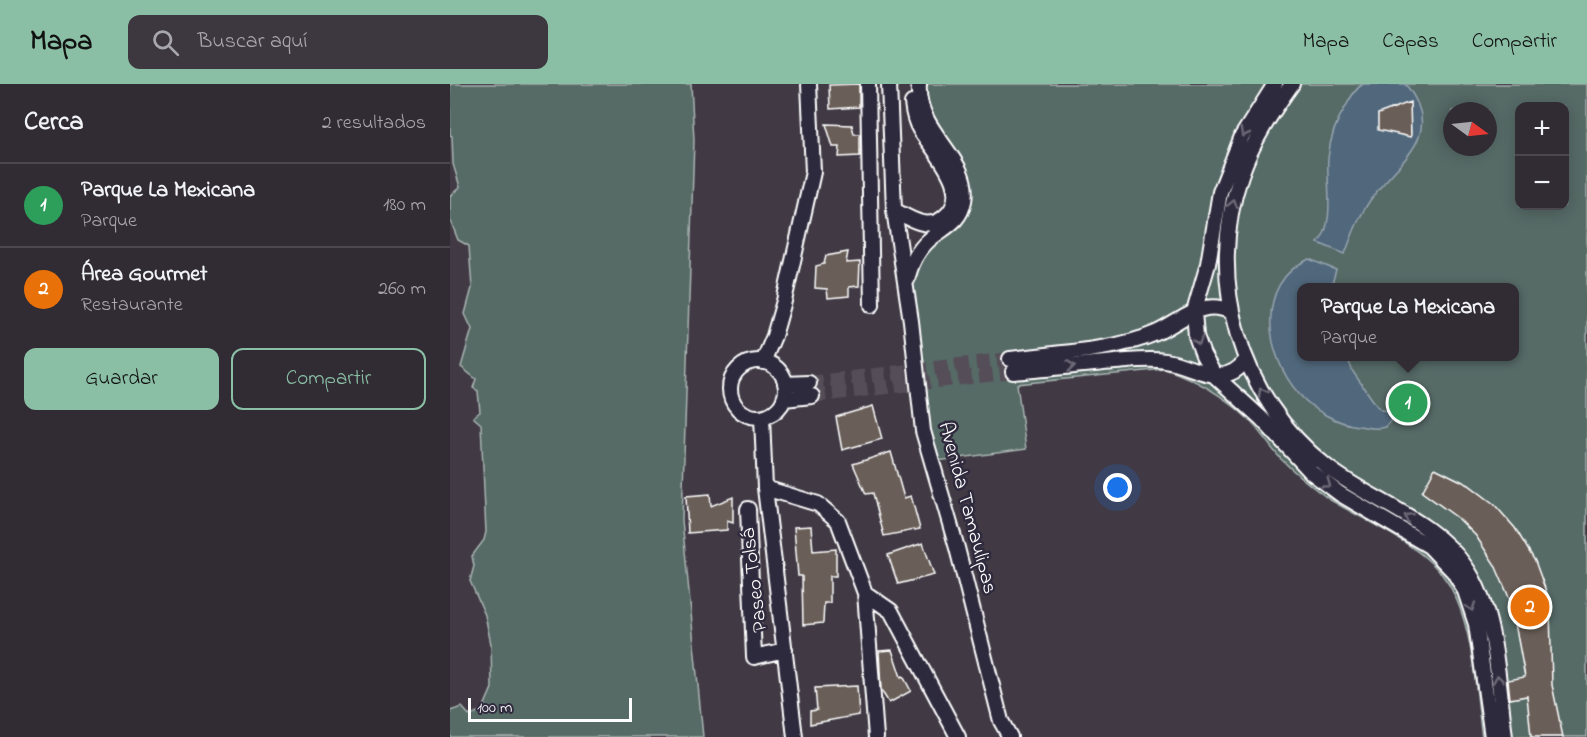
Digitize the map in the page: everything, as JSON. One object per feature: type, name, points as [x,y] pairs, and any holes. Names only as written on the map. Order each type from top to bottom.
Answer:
[{"type":"street","points":[[763,362],[774,336],[784,301],[813,172],[809,84]]},
{"type":"street","points":[[868,84],[872,305]]},
{"type":"street","name":"Avenida Tamaulipas","points":[[889,84],[894,210],[906,285],[923,431],[957,548],[1001,721],[1010,737]]},
{"type":"street","points":[[894,210],[918,222],[928,224],[937,222],[946,216],[955,198],[955,188],[950,174],[918,128],[913,111],[911,84]]},
{"type":"street","name":"Avenida Tamaulipas","points":[[906,285],[912,263],[918,252],[930,239],[953,223],[961,212],[965,199],[965,186],[959,169],[921,109],[919,84]]},
{"type":"street","points":[[1275,84],[1242,136],[1226,172],[1215,212],[1208,264],[1194,312],[1193,322],[1199,345],[1215,376],[1252,409],[1299,461],[1321,480],[1429,546],[1479,590],[1487,616],[1497,671],[1505,737]]},
{"type":"street","points":[[1292,84],[1257,140],[1241,173],[1235,193],[1230,212],[1226,248],[1231,312],[1246,360],[1274,412],[1309,452],[1339,476],[1428,530],[1452,550],[1464,576],[1480,640],[1492,737]]},
{"type":"street","points":[[1231,312],[1218,306],[1212,306],[1194,312],[1155,334],[1123,343],[1012,365],[1147,360],[1177,363],[1215,376],[1227,376],[1234,373],[1246,360]]},
{"type":"street","points":[[751,362],[763,362],[775,367],[785,384],[784,399],[775,411],[762,417],[750,416],[739,410],[732,400],[730,389],[733,377],[740,367],[751,362]]},
{"type":"street","points":[[784,399],[810,390],[785,384]]},
{"type":"street","name":"Paseo Tolsá","points":[[762,417],[765,488],[795,737]]},
{"type":"street","points":[[765,488],[818,504],[838,521],[865,593],[876,737]]},
{"type":"street","points":[[748,509],[754,657],[785,650]]},
{"type":"street","points":[[865,593],[891,611],[958,737]]},
{"type":"green space","points":[[450,84],[691,84],[694,140],[682,520],[703,737],[450,737],[450,711],[462,707],[470,716],[483,709],[492,688],[491,644],[485,615],[470,581],[474,566],[472,556],[484,540],[486,532],[481,424],[473,417],[480,412],[478,391],[473,388],[476,379],[461,367],[472,329],[465,314],[472,288],[469,246],[458,240],[450,219],[450,196],[460,187],[453,164],[452,136],[450,135]]},
{"type":"green space","points":[[925,84],[1587,84],[1587,737],[1482,737],[1472,658],[1463,618],[1457,600],[1438,569],[1409,545],[1320,493],[1281,459],[1237,409],[1208,388],[1187,378],[1165,369],[1017,384],[1026,449],[937,461],[921,379],[909,281],[917,258],[958,222],[926,107]]},
{"type":"water","points":[[1363,84],[1404,84],[1418,104],[1422,120],[1420,134],[1414,147],[1367,205],[1345,254],[1318,243],[1324,235],[1329,214],[1328,158],[1332,137],[1342,112]],"holes":[[[1409,105],[1411,133],[1407,136],[1379,130],[1378,114]]]},
{"type":"water","points":[[1309,259],[1336,270],[1332,283],[1297,283],[1297,361],[1349,361],[1353,372],[1377,406],[1381,410],[1389,411],[1391,420],[1386,427],[1376,428],[1350,424],[1334,419],[1318,411],[1305,400],[1287,378],[1278,360],[1271,321],[1273,302],[1279,285],[1291,270]]},
{"type":"building","points":[[859,84],[859,107],[830,109],[829,85]]},
{"type":"building","points":[[1410,102],[1411,137],[1378,130],[1378,114]]},
{"type":"building","points":[[826,124],[852,125],[854,134],[860,134],[860,156],[839,157],[840,147],[833,147]]},
{"type":"building","points":[[848,252],[846,263],[860,262],[859,286],[849,287],[849,296],[828,298],[827,289],[815,288],[816,266],[824,264],[826,256]]},
{"type":"building","points":[[873,406],[882,439],[842,450],[836,417]]},
{"type":"building","points":[[891,452],[904,498],[911,496],[920,529],[884,536],[873,493],[866,494],[853,464]]},
{"type":"building","points":[[1435,468],[1469,485],[1494,504],[1515,528],[1535,561],[1547,594],[1550,611],[1552,685],[1563,737],[1531,737],[1527,696],[1510,699],[1508,680],[1525,677],[1511,602],[1495,565],[1476,536],[1459,519],[1422,492]]},
{"type":"building","points":[[710,494],[711,506],[733,497],[733,523],[727,521],[727,530],[688,533],[686,496]]},
{"type":"building","points":[[811,526],[813,551],[836,549],[836,576],[830,576],[830,603],[824,603],[823,623],[803,625],[802,576],[798,576],[794,527]]},
{"type":"building","points":[[923,543],[934,575],[898,584],[888,555]]},
{"type":"building","points":[[892,650],[901,677],[903,676],[911,691],[889,703],[881,690],[879,651]]},
{"type":"building","points":[[857,686],[859,715],[810,724],[810,711],[817,710],[815,688]]},
{"type":"tunnel","points":[[809,383],[1010,359]]},
{"type":"tunnel","points":[[812,396],[1013,372]]},
{"type":"place","name":"Parque La Mexicana","points":[[1408,403]]},
{"type":"place","name":"Área Gourmet","points":[[1530,607]]}]
